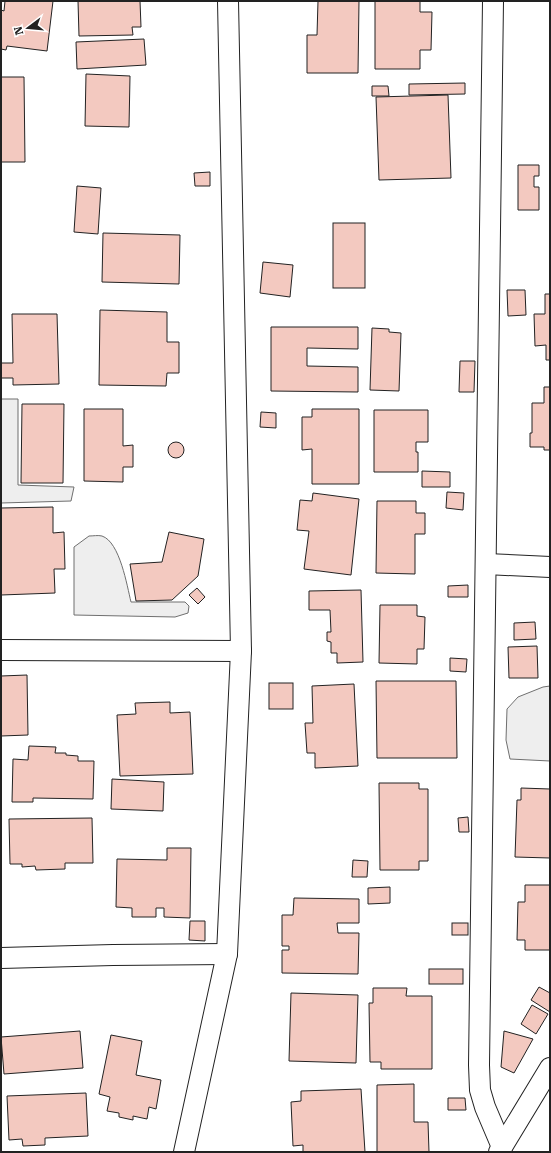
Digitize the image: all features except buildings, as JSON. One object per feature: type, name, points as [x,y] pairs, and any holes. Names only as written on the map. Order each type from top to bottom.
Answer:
[{"type":"street","points":[[184,1152],[227,954],[241,651],[228,1]]},
{"type":"street","points":[[493,1],[480,1090],[500,1149]]},
{"type":"street","points":[[486,564],[550,567]]},
{"type":"street","points":[[1,650],[241,651]]},
{"type":"street","points":[[1,958],[113,954],[227,954]]},
{"type":"street","points":[[500,1149],[550,1068]]},
{"type":"shaded area","points":[[1,399],[18,399],[18,485],[74,487],[71,501],[1,503]]},
{"type":"shaded area","points":[[89,536],[102,536],[114,547],[122,565],[131,602],[185,602],[189,606],[188,613],[175,617],[74,615],[74,547]]},
{"type":"shaded area","points":[[550,686],[550,761],[510,759],[506,740],[507,709],[518,697],[543,687]]}]
